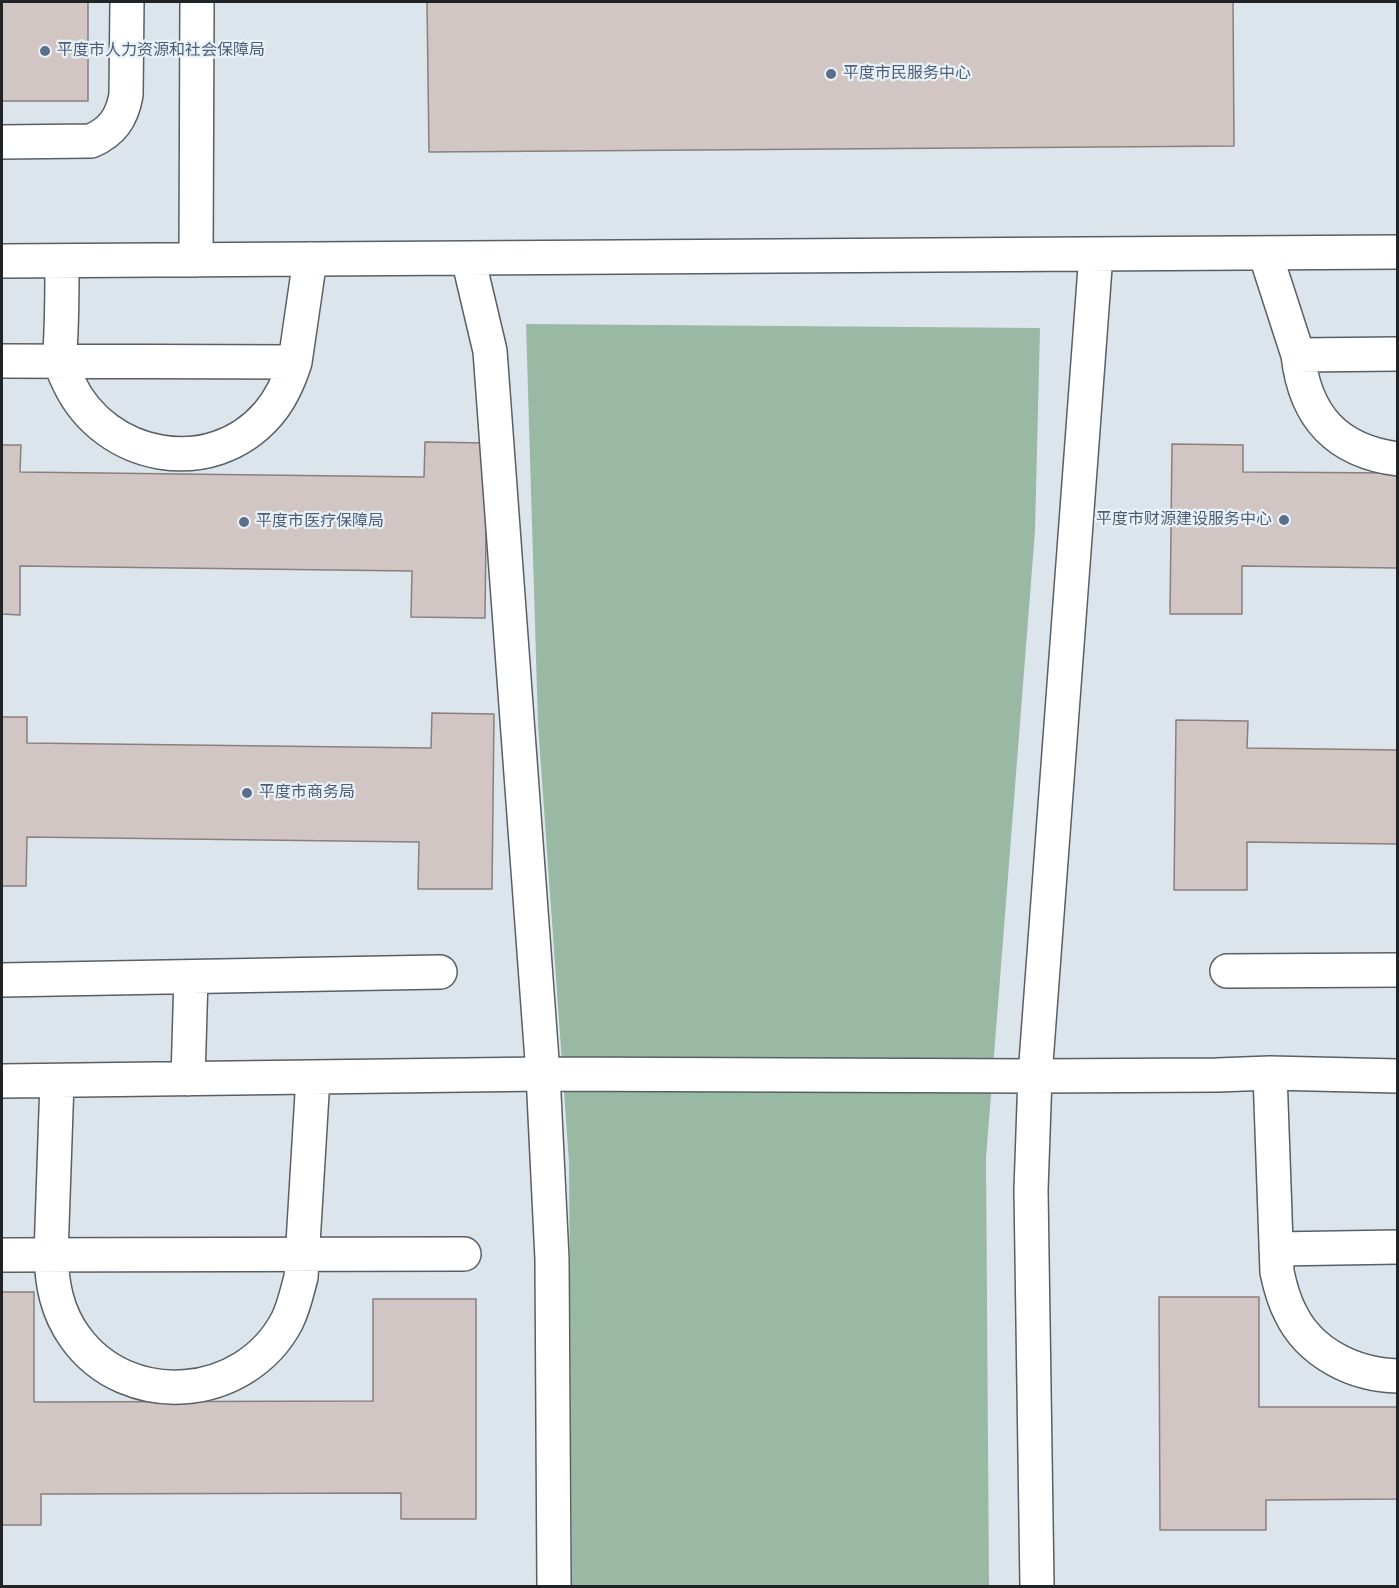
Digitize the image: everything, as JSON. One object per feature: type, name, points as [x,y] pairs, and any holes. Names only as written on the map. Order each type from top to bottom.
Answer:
[{"type":"street","points":[[2,142],[91,141],[112,128],[119,119],[126,95],[127,2]]},
{"type":"street","points":[[196,260],[197,2]]},
{"type":"street","points":[[2,261],[1398,252]]},
{"type":"street","points":[[1265,253],[1298,355],[1300,375],[1306,394],[1315,411],[1327,427],[1342,440],[1359,450],[1398,459]]},
{"type":"street","points":[[1037,1587],[1031,1190],[1035,1076],[1096,254]]},
{"type":"street","points":[[468,258],[490,351],[543,1074],[552,1258],[554,1587]]},
{"type":"street","points":[[62,261],[61,362],[68,382],[79,402],[93,420],[111,434],[131,445],[152,452],[174,454],[195,453],[234,441],[251,430],[279,400],[289,381],[295,362],[310,259]]},
{"type":"street","points":[[1298,355],[1398,354]]},
{"type":"street","points":[[2,361],[295,362]]},
{"type":"street","points":[[1227,971],[1398,970]]},
{"type":"street","points":[[2,980],[440,972]]},
{"type":"street","points":[[188,1079],[191,977]]},
{"type":"street","points":[[1270,1072],[1277,1272],[1282,1294],[1291,1315],[1319,1349],[1338,1362],[1359,1371],[1381,1376],[1398,1376]]},
{"type":"street","points":[[2,1081],[543,1074],[1035,1076],[1217,1075],[1270,1072],[1398,1076]]},
{"type":"street","points":[[57,1081],[51,1255],[51,1277],[56,1299],[64,1319],[76,1338],[91,1355],[109,1369],[150,1385],[172,1388],[218,1381],[239,1371],[258,1358],[274,1341],[287,1321],[296,1300],[301,1277],[313,1077]]},
{"type":"street","points":[[1276,1249],[1398,1247]]},
{"type":"street","points":[[2,1255],[464,1254]]},
{"type":"green space","points":[[526,324],[1040,328],[1035,531],[986,1158],[989,1586],[572,1586],[569,1162],[538,724]]},
{"type":"building","name":"平度市人力资源和社会保障局","points":[[2,2],[88,2],[88,101],[2,101]]},
{"type":"building","name":"平度市民服务中心","points":[[427,2],[1233,2],[1234,146],[429,152]]},
{"type":"building","name":"平度市医疗保障局","points":[[425,442],[487,443],[485,618],[411,617],[412,571],[20,566],[20,615],[2,614],[2,445],[21,445],[20,472],[424,477]]},
{"type":"building","name":"平度市财源建设服务中心","points":[[1172,444],[1243,445],[1243,472],[1398,473],[1398,568],[1242,566],[1242,614],[1170,614]]},
{"type":"building","name":"平度市商务局","points":[[432,713],[494,714],[492,889],[418,889],[419,842],[27,837],[26,886],[2,886],[2,717],[27,717],[27,743],[431,748]]},
{"type":"building","points":[[1176,720],[1248,721],[1247,748],[1398,750],[1398,844],[1247,842],[1247,890],[1174,890]]},
{"type":"building","points":[[2,1292],[34,1292],[34,1402],[373,1401],[373,1299],[476,1299],[476,1519],[401,1519],[401,1493],[41,1494],[41,1525],[2,1525]]},
{"type":"building","points":[[1159,1297],[1259,1297],[1259,1407],[1398,1407],[1398,1499],[1266,1500],[1266,1530],[1160,1530]]},
{"type":"place","name":"平度市人力资源和社会保障局","points":[[45,51]]},
{"type":"place","name":"平度市民服务中心","points":[[831,74]]},
{"type":"place","name":"平度市财源建设服务中心","points":[[1284,520]]},
{"type":"place","name":"平度市医疗保障局","points":[[244,522]]},
{"type":"place","name":"平度市商务局","points":[[247,793]]}]
